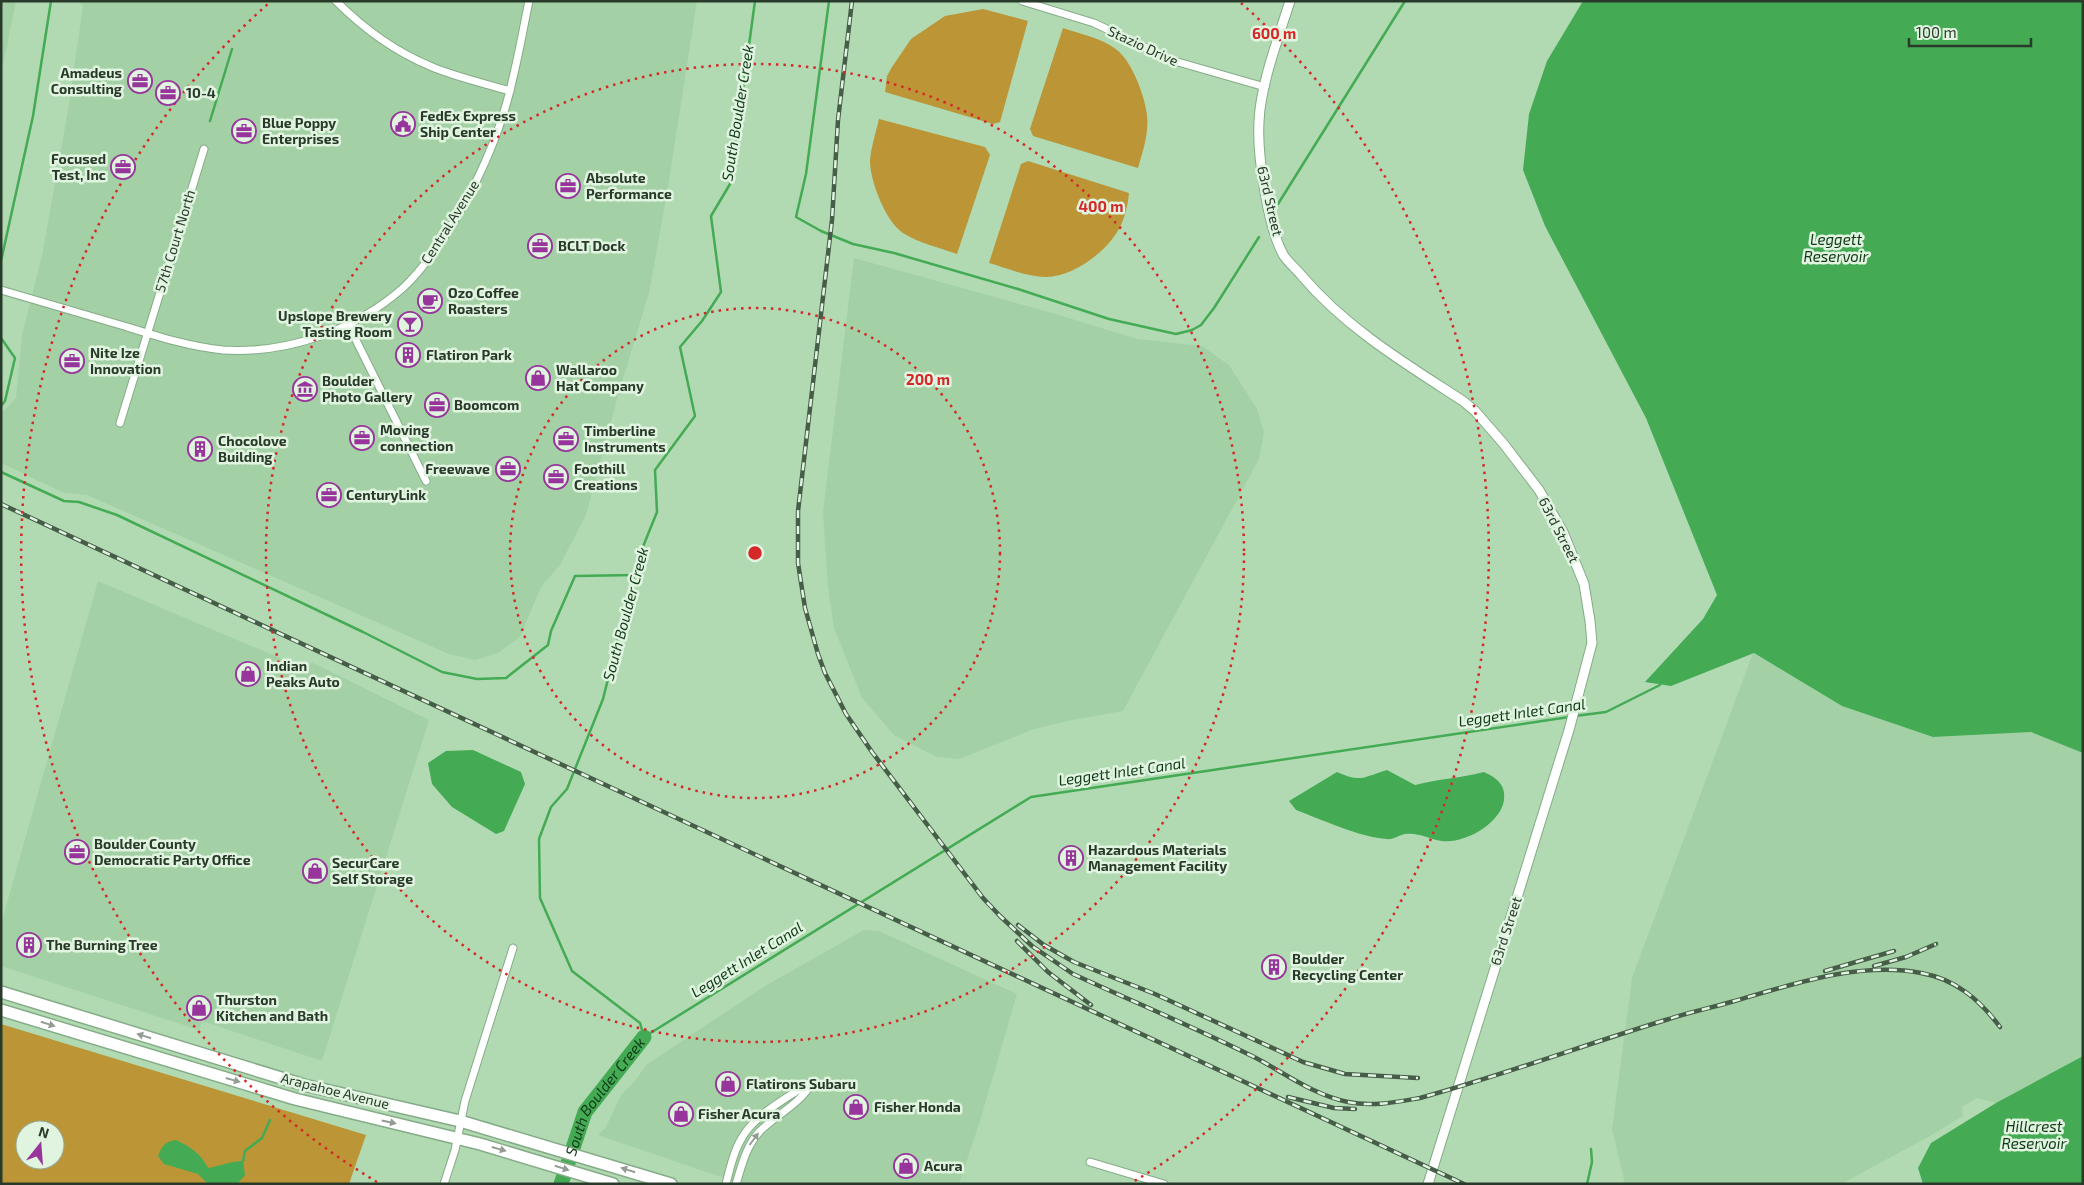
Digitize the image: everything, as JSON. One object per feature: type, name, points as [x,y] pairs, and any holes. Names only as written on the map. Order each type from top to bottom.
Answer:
[{"type":"main road","name":"Arapahoe Avenue","points":[[1,992],[297,1082],[460,1121],[671,1184]]},
{"type":"main road","name":"Arapahoe Avenue","points":[[1,1010],[320,1106],[457,1138],[613,1184]]},
{"type":"street","points":[[336,1],[375,36],[402,53],[431,67],[510,91]]},
{"type":"street","name":"Central Avenue","points":[[1,290],[184,344],[223,350],[256,350],[287,345],[322,336],[382,306],[405,286],[430,258],[461,210],[483,170],[510,91],[529,1]]},
{"type":"street","name":"Stazio Drive","points":[[1022,1],[1094,23],[1171,60],[1265,87]]},
{"type":"street","name":"63rd Street","points":[[1290,1],[1265,87],[1259,122],[1261,166],[1273,227],[1284,255],[1314,290],[1358,330],[1475,411],[1500,440],[1539,490],[1563,532],[1584,584],[1590,621],[1591,653],[1569,730],[1428,1184]]},
{"type":"street","name":"57th Court North","points":[[120,423],[204,149]]},
{"type":"street","points":[[348,324],[426,481]]},
{"type":"street","points":[[444,1184],[465,1101],[513,948]]},
{"type":"street","points":[[726,1184],[738,1145],[749,1128],[785,1099],[813,1081],[798,1101],[761,1130],[750,1144],[736,1184]]},
{"type":"street","points":[[1090,1162],[1164,1184]]},
{"type":"shaded area","points":[[1,1],[16,1],[1,75]]},
{"type":"shaded area","points":[[78,1],[697,1],[667,193],[649,293],[619,392],[586,515],[560,565],[541,587],[520,637],[498,653],[475,660],[449,654],[87,495],[64,493],[1,463],[1,414],[16,398],[22,335],[42,256],[68,110],[83,6]]},
{"type":"shaded area","points":[[983,9],[1028,21],[1000,122],[993,124],[885,92],[887,76],[911,39],[945,16]]},
{"type":"shaded area","points":[[1063,28],[1098,39],[1111,46],[1123,55],[1133,71],[1144,99],[1147,122],[1145,142],[1138,168],[1033,136],[1030,129]]},
{"type":"shaded area","points":[[879,119],[985,147],[990,155],[957,254],[909,237],[897,228],[885,211],[876,190],[870,161]]},
{"type":"shaded area","points":[[1028,161],[1129,193],[1122,223],[1114,236],[1089,261],[1067,273],[1046,277],[1032,276],[989,263],[1021,164]]},
{"type":"shaded area","points":[[854,258],[1056,314],[1137,339],[1202,346],[1229,365],[1257,409],[1264,432],[1259,459],[1123,711],[1034,729],[959,759],[937,757],[894,735],[862,698],[834,628],[828,587],[823,512]]},
{"type":"shaded area","points":[[98,581],[308,670],[311,662],[429,720],[322,1061],[202,1021],[199,1030],[1,966],[1,924]]},
{"type":"shaded area","points":[[1753,653],[1842,706],[1933,737],[2031,732],[2083,753],[2083,1056],[1996,1103],[1977,1098],[1962,1107],[1963,1116],[1841,1184],[1625,1184],[1612,1129],[1632,978]]},
{"type":"shaded area","points":[[864,930],[879,931],[1017,994],[980,1121],[959,1184],[748,1184],[715,1175],[598,1135],[606,1127],[621,1095],[635,1081],[646,1065],[765,986]]},
{"type":"shaded area","points":[[1,1024],[366,1135],[349,1184],[1,1184]]},
{"type":"water","name":"Leggett Reservoir","points":[[1583,1],[2083,1],[2083,753],[2031,732],[1933,737],[1842,706],[1754,653],[1671,686],[1645,682],[1703,619],[1717,595],[1646,418],[1545,226],[1523,170],[1529,114],[1547,61]]},
{"type":"water","points":[[473,750],[521,772],[525,784],[504,831],[496,834],[452,807],[432,784],[428,763],[446,751]]},
{"type":"water","points":[[1387,770],[1415,785],[1484,772],[1500,783],[1504,790],[1504,800],[1496,817],[1489,824],[1471,835],[1451,841],[1442,841],[1410,834],[1389,839],[1377,838],[1341,828],[1296,810],[1289,801],[1337,772],[1362,778]]},
{"type":"water","name":"Hillcrest Reservoir","points":[[2083,1056],[2083,1184],[1923,1184],[1918,1168],[1931,1143],[1996,1103]]},
{"type":"water","points":[[176,1140],[195,1151],[208,1168],[243,1161],[245,1175],[237,1184],[208,1184],[198,1174],[164,1164],[158,1156],[161,1149],[167,1143]]},
{"type":"waterway","points":[[1,261],[33,116],[51,1]]},
{"type":"waterway","name":"South Boulder Creek","points":[[755,1],[730,184],[711,216],[721,292],[702,321],[680,347],[695,416],[655,470],[657,512],[638,559],[603,699],[567,789],[551,807],[539,839],[540,898],[572,971],[640,1023],[644,1037],[1031,797],[1569,717]]},
{"type":"waterway","points":[[829,1],[806,174],[796,217],[821,231],[853,244],[894,253],[1018,289],[1109,319],[1176,334],[1192,330],[1201,325],[1259,237]]},
{"type":"waterway","points":[[1278,204],[1405,1]]},
{"type":"waterway","points":[[210,121],[232,49]]},
{"type":"waterway","points":[[1,338],[15,358],[5,401],[1,406]]},
{"type":"waterway","points":[[1,472],[64,501],[79,502],[117,515],[363,632],[442,672],[477,679],[506,678],[548,645],[551,631],[575,576],[635,575]]},
{"type":"waterway","name":"Leggett Inlet Canal","points":[[1575,716],[1606,712],[1660,685]]},
{"type":"waterway","name":"South Boulder Creek","points":[[561,1184],[585,1112],[644,1037]]},
{"type":"waterway","points":[[243,1161],[245,1151],[262,1138],[270,1120]]},
{"type":"waterway","points":[[1587,1184],[1592,1162],[1591,1149]]},
{"type":"railway","points":[[852,1],[838,120],[832,220],[798,511],[798,563],[805,608],[825,673],[846,714],[872,752],[983,898],[1032,946],[1073,974],[1256,1058],[1312,1089],[1336,1099],[1366,1104],[1420,1098],[1684,1014],[1801,982],[1849,972],[1897,970],[1921,973],[1945,980],[1975,999],[2000,1027]]},
{"type":"railway","points":[[1,504],[1464,1184]]},
{"type":"railway","points":[[1018,925],[1044,945],[1074,962],[1155,994],[1303,1062],[1345,1074],[1418,1078]]},
{"type":"railway","points":[[1017,941],[1048,972],[1091,1005]]},
{"type":"railway","points":[[1874,966],[1906,957],[1936,944]]},
{"type":"railway","points":[[1825,971],[1894,951]]},
{"type":"railway","points":[[1288,1097],[1334,1108],[1355,1109]]},
{"type":"place","name":"Amadeus Consulting","points":[[140,81]]},
{"type":"place","name":"10-4","points":[[168,93]]},
{"type":"place","name":"FedEx Express Ship Center","points":[[403,124]]},
{"type":"place","name":"Blue Poppy Enterprises","points":[[244,131]]},
{"type":"place","name":"Focused Test, Inc","points":[[123,167]]},
{"type":"place","name":"Absolute Performance","points":[[568,186]]},
{"type":"place","name":"BCLT Dock","points":[[540,246]]},
{"type":"place","name":"Ozo Coffee Roasters","points":[[430,301]]},
{"type":"place","name":"Upslope Brewery Tasting Room","points":[[410,324]]},
{"type":"place","name":"Flatiron Park","points":[[408,355]]},
{"type":"place","name":"Nite Ize Innovation","points":[[72,361]]},
{"type":"place","name":"Wallaroo Hat Company","points":[[538,378]]},
{"type":"place","name":"Boulder Photo Gallery","points":[[305,389]]},
{"type":"place","name":"Boomcom","points":[[437,405]]},
{"type":"place","name":"Moving connection","points":[[362,438]]},
{"type":"place","name":"Timberline Instruments","points":[[566,439]]},
{"type":"place","name":"Chocolove Building","points":[[200,449]]},
{"type":"place","name":"Freewave","points":[[508,469]]},
{"type":"place","name":"Foothill Creations","points":[[556,477]]},
{"type":"place","name":"CenturyLink","points":[[329,495]]},
{"type":"place","name":"Indian Peaks Auto","points":[[248,674]]},
{"type":"place","name":"Boulder County Democratic Party Office","points":[[77,852]]},
{"type":"place","name":"Hazardous Materials Management Facility","points":[[1071,858]]},
{"type":"place","name":"SecurCare Self Storage","points":[[315,871]]},
{"type":"place","name":"The Burning Tree","points":[[29,945]]},
{"type":"place","name":"Boulder Recycling Center","points":[[1274,967]]},
{"type":"place","name":"Thurston Kitchen and Bath","points":[[199,1008]]},
{"type":"place","name":"Flatirons Subaru","points":[[728,1084]]},
{"type":"place","name":"Fisher Honda","points":[[856,1107]]},
{"type":"place","name":"Fisher Acura","points":[[681,1114]]},
{"type":"place","name":"Acura","points":[[906,1166]]}]
